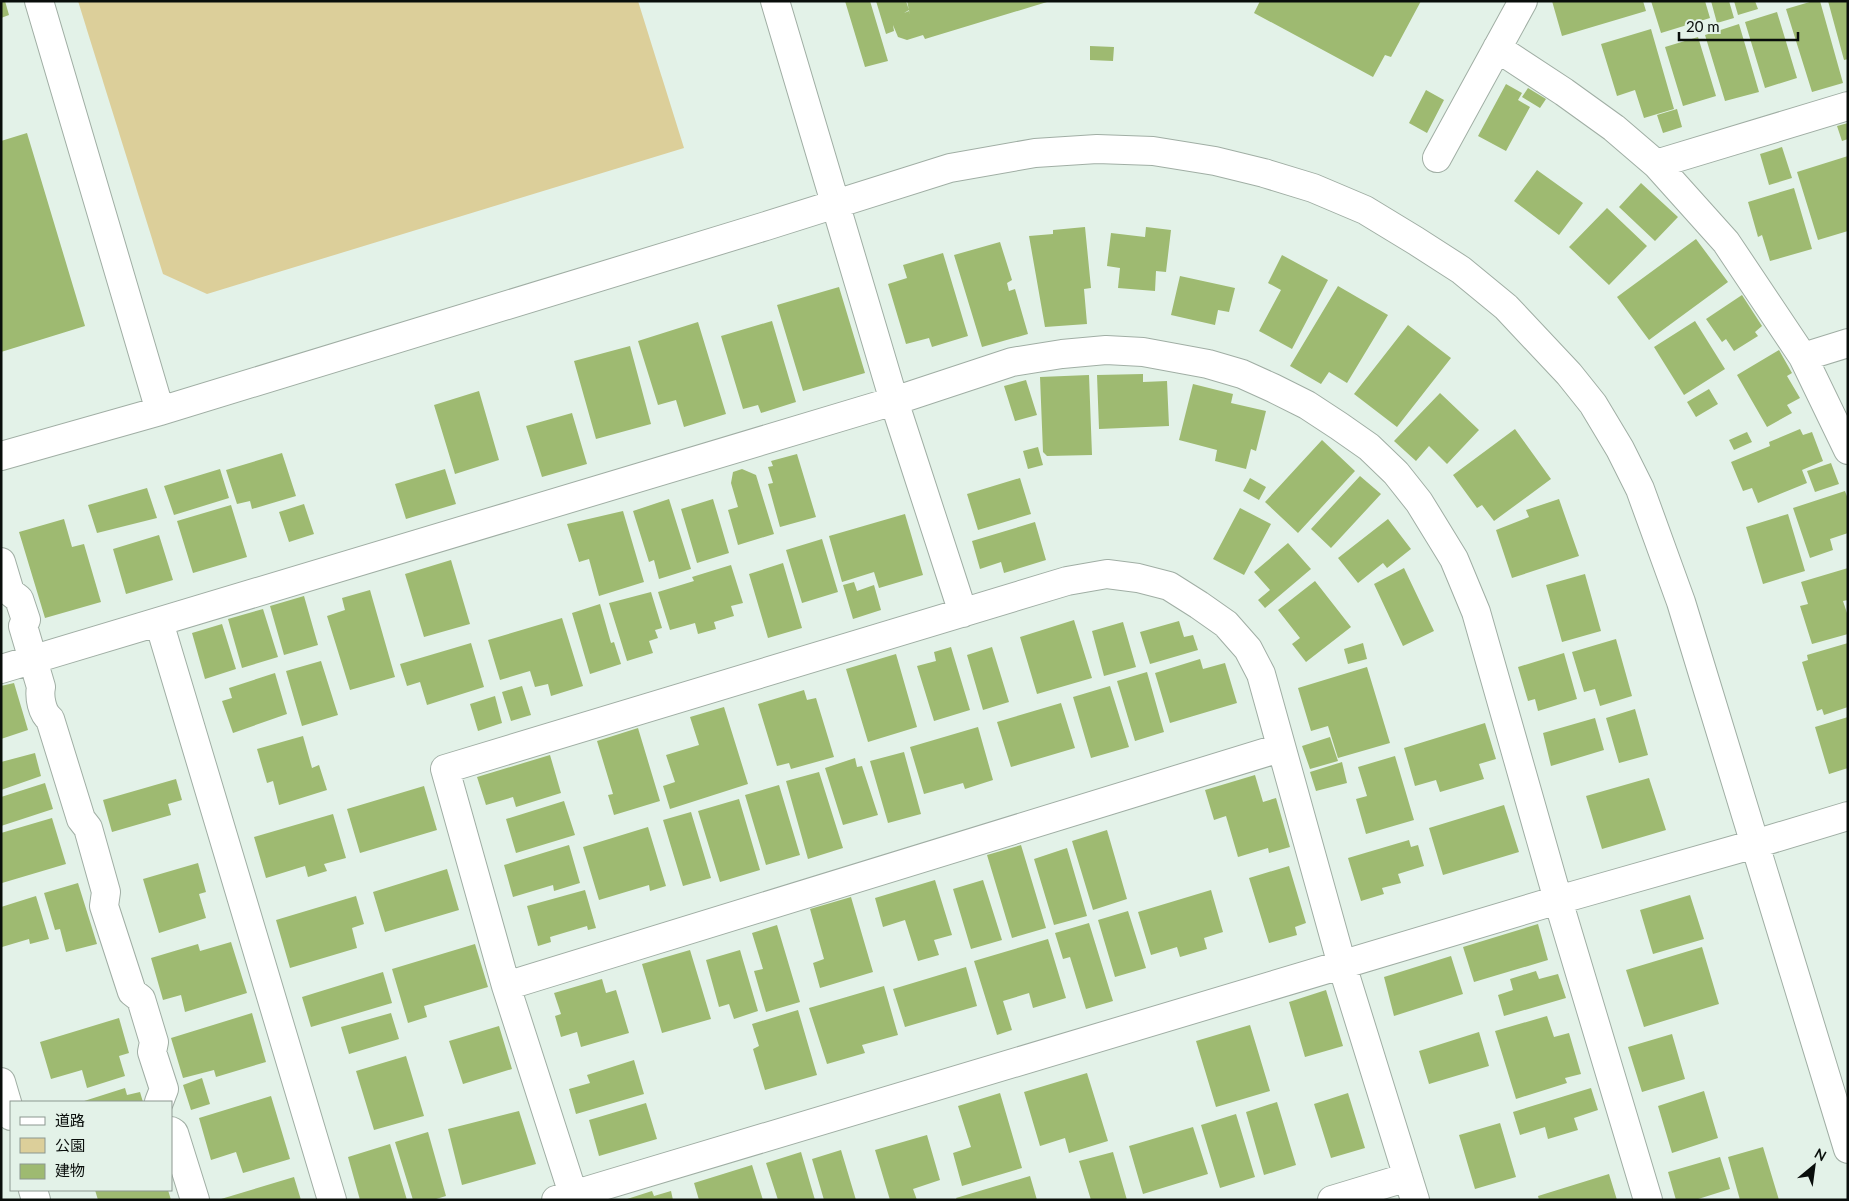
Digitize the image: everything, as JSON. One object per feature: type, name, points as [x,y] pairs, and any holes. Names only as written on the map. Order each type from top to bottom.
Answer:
[{"type":"street","points":[[39,1],[160,410]]},
{"type":"street","points":[[775,1],[894,401],[964,613]]},
{"type":"street","points":[[1437,158],[1523,1]]},
{"type":"street","points":[[1497,48],[1614,128],[1656,164],[1726,242],[1803,357],[1848,450]]},
{"type":"street","points":[[1656,164],[1848,106]]},
{"type":"street","points":[[1,456],[160,410],[766,226],[950,168],[1035,153],[1097,149],[1153,152],[1215,161],[1313,188],[1366,210],[1461,270],[1506,307],[1569,374],[1593,404],[1620,449],[1640,489],[1681,602],[1848,1149]]},
{"type":"street","points":[[1803,357],[1848,343]]},
{"type":"street","points":[[1,669],[894,401],[1012,362],[1062,354],[1106,350],[1143,352],[1179,357],[1242,374],[1307,405],[1369,447],[1396,473],[1418,502],[1454,559],[1476,612],[1558,900],[1648,1200]]},
{"type":"street","points":[[1,562],[10,592],[19,598],[26,620],[24,626],[41,686],[40,692],[45,715],[50,719],[81,819],[88,828],[106,892],[104,906],[132,992],[141,999],[154,1042],[152,1052],[164,1089],[159,1101]]},
{"type":"street","points":[[1332,1200],[1412,1188],[1342,965],[1260,674],[1248,649],[1226,624],[1169,586],[1138,578],[1107,574],[1067,581],[445,769],[568,1198],[1342,965],[1558,900],[1848,816]]},
{"type":"street","points":[[159,622],[332,1200]]},
{"type":"street","points":[[506,986],[1280,748]]},
{"type":"street","points":[[1,1082],[10,1113]]},
{"type":"street","points":[[172,1132],[195,1200]]},
{"type":"green space","points":[[78,1],[638,1],[684,148],[207,294],[163,274]]},
{"type":"building","points":[[1,1],[5,1],[9,15],[1,18]]},
{"type":"building","points":[[845,1],[870,1],[888,61],[865,67]]},
{"type":"building","points":[[876,1],[906,1],[909,9],[907,1],[1047,2],[925,39],[923,35],[907,40],[898,37],[893,25],[894,31],[886,34]]},
{"type":"building","points":[[1260,1],[1421,1],[1391,57],[1385,55],[1373,77],[1254,13]]},
{"type":"building","points":[[1552,1],[1643,1],[1646,11],[1562,36]]},
{"type":"building","points":[[1651,1],[1705,1],[1710,18],[1661,33]]},
{"type":"building","points":[[1711,1],[1729,1],[1734,18],[1717,23]]},
{"type":"building","points":[[1734,1],[1755,1],[1758,9],[1738,15]]},
{"type":"building","points":[[1813,1],[1820,1],[1843,83],[1812,92],[1786,9]]},
{"type":"building","points":[[1828,1],[1848,1],[1848,59],[1844,60]]},
{"type":"building","points":[[1777,12],[1797,78],[1765,88],[1745,22]]},
{"type":"building","points":[[1739,24],[1759,92],[1725,101],[1705,35]]},
{"type":"building","points":[[1651,29],[1674,109],[1644,118],[1635,90],[1617,96],[1601,44]]},
{"type":"building","points":[[1698,37],[1716,96],[1683,106],[1665,47]]},
{"type":"building","points":[[1090,46],[1114,47],[1113,61],[1090,60]]},
{"type":"building","points":[[1506,84],[1522,93],[1518,100],[1530,107],[1506,151],[1478,136]]},
{"type":"building","points":[[1528,88],[1546,99],[1540,108],[1522,97]]},
{"type":"building","points":[[1426,90],[1444,100],[1427,133],[1409,123]]},
{"type":"building","points":[[1677,109],[1682,127],[1663,133],[1657,115]]},
{"type":"building","points":[[1848,123],[1848,139],[1842,141],[1837,126]]},
{"type":"building","points":[[27,133],[85,326],[1,352],[1,141]]},
{"type":"building","points":[[1782,147],[1792,178],[1769,185],[1760,154]]},
{"type":"building","points":[[1848,156],[1848,231],[1818,240],[1797,172]]},
{"type":"building","points":[[1537,170],[1583,203],[1559,235],[1514,201]]},
{"type":"building","points":[[1641,183],[1678,217],[1655,241],[1619,207]]},
{"type":"building","points":[[1794,188],[1812,249],[1770,261],[1762,235],[1758,237],[1748,202]]},
{"type":"building","points":[[1607,208],[1647,246],[1609,285],[1569,247]]},
{"type":"building","points":[[1085,227],[1091,288],[1084,289],[1087,324],[1045,327],[1029,236],[1053,234],[1053,230]]},
{"type":"building","points":[[1146,227],[1171,230],[1166,272],[1156,271],[1155,291],[1118,288],[1120,268],[1107,266],[1111,233],[1145,237]]},
{"type":"building","points":[[1696,239],[1728,282],[1649,340],[1617,297]]},
{"type":"building","points":[[1000,242],[1012,280],[1007,283],[1009,291],[1015,289],[1028,334],[982,347],[954,255]]},
{"type":"building","points":[[943,253],[968,336],[932,347],[929,338],[906,344],[888,284],[907,278],[903,265]]},
{"type":"building","points":[[1282,255],[1328,280],[1292,349],[1259,331],[1281,290],[1268,283]]},
{"type":"building","points":[[1180,276],[1235,288],[1229,312],[1218,310],[1215,325],[1171,315]]},
{"type":"building","points":[[1338,286],[1388,315],[1347,383],[1329,372],[1321,384],[1290,366]]},
{"type":"building","points":[[839,287],[865,373],[803,391],[777,305]]},
{"type":"building","points":[[1742,295],[1762,326],[1755,332],[1758,336],[1734,351],[1726,339],[1722,342],[1706,319]]},
{"type":"building","points":[[772,321],[796,402],[761,413],[758,405],[743,409],[721,336]]},
{"type":"building","points":[[1695,321],[1725,369],[1684,395],[1654,347]]},
{"type":"building","points":[[698,322],[726,414],[684,427],[676,400],[658,405],[638,341]]},
{"type":"building","points":[[1408,325],[1451,358],[1397,427],[1354,394]]},
{"type":"building","points":[[630,346],[651,424],[596,439],[574,361]]},
{"type":"building","points":[[1779,350],[1792,373],[1787,376],[1800,398],[1787,405],[1792,413],[1767,427],[1737,375]]},
{"type":"building","points":[[1143,374],[1143,382],[1167,381],[1169,426],[1099,429],[1097,375]]},
{"type":"building","points":[[1089,375],[1092,455],[1047,456],[1043,452],[1040,377]]},
{"type":"building","points":[[1026,380],[1037,415],[1015,421],[1004,386]]},
{"type":"building","points":[[1193,384],[1233,394],[1231,403],[1266,411],[1256,451],[1251,449],[1246,469],[1215,461],[1217,450],[1179,440]]},
{"type":"building","points":[[1709,389],[1718,404],[1696,417],[1687,402]]},
{"type":"building","points":[[479,391],[499,460],[455,474],[434,405]]},
{"type":"building","points":[[1440,393],[1479,430],[1447,464],[1429,446],[1416,461],[1394,441]]},
{"type":"building","points":[[572,413],[587,464],[542,477],[526,426]]},
{"type":"building","points":[[1515,429],[1551,479],[1494,521],[1482,505],[1477,508],[1453,475]]},
{"type":"building","points":[[1800,429],[1803,435],[1812,432],[1823,461],[1802,470],[1807,483],[1758,503],[1752,488],[1743,491],[1731,462],[1770,446],[1769,442]]},
{"type":"building","points":[[1747,432],[1752,442],[1734,450],[1729,440]]},
{"type":"building","points":[[1322,440],[1355,471],[1298,533],[1265,502]]},
{"type":"building","points":[[1038,447],[1043,465],[1028,469],[1023,451]]},
{"type":"building","points":[[282,453],[296,496],[252,509],[250,501],[237,504],[226,470]]},
{"type":"building","points":[[797,454],[816,517],[780,527],[768,484],[773,483],[768,467],[773,466],[771,461]]},
{"type":"building","points":[[1831,463],[1839,484],[1815,492],[1807,471]]},
{"type":"building","points":[[220,469],[229,498],[174,515],[164,486]]},
{"type":"building","points":[[445,469],[456,504],[406,519],[395,484]]},
{"type":"building","points":[[742,469],[756,475],[774,534],[738,545],[728,510],[738,507],[731,483],[733,472]]},
{"type":"building","points":[[1360,476],[1381,494],[1331,548],[1311,529]]},
{"type":"building","points":[[1020,478],[1031,514],[978,530],[967,494]]},
{"type":"building","points":[[1250,478],[1266,487],[1259,500],[1243,491]]},
{"type":"building","points":[[147,488],[157,518],[97,533],[88,505]]},
{"type":"building","points":[[1845,491],[1848,499],[1848,533],[1830,539],[1833,550],[1810,558],[1793,508]]},
{"type":"building","points":[[669,499],[691,569],[659,579],[654,560],[649,562],[633,511]]},
{"type":"building","points":[[713,499],[729,553],[697,563],[681,509]]},
{"type":"building","points":[[1559,499],[1579,556],[1512,578],[1496,530],[1529,517],[1526,510]]},
{"type":"building","points":[[304,504],[314,534],[289,542],[279,512]]},
{"type":"building","points":[[231,505],[247,557],[193,573],[177,521]]},
{"type":"building","points":[[1240,508],[1271,524],[1244,575],[1213,559]]},
{"type":"building","points":[[623,511],[644,582],[599,596],[589,559],[579,562],[567,524]]},
{"type":"building","points":[[905,514],[923,575],[879,588],[874,572],[842,582],[829,536]]},
{"type":"building","points":[[1788,514],[1805,571],[1763,584],[1746,527]]},
{"type":"building","points":[[64,519],[72,547],[84,544],[101,602],[45,618],[19,532]]},
{"type":"building","points":[[1388,519],[1411,549],[1387,568],[1383,563],[1358,583],[1338,558]]},
{"type":"building","points":[[1035,522],[1046,560],[1004,573],[1001,562],[980,569],[972,541]]},
{"type":"building","points":[[159,535],[173,580],[126,594],[113,549]]},
{"type":"building","points":[[822,539],[838,592],[802,603],[786,550]]},
{"type":"building","points":[[1288,543],[1311,569],[1265,608],[1258,600],[1270,590],[1254,572]]},
{"type":"building","points":[[451,560],[470,624],[424,637],[405,574]]},
{"type":"building","points":[[783,563],[802,628],[768,638],[749,574]]},
{"type":"building","points":[[731,565],[743,603],[731,606],[734,616],[714,622],[716,629],[698,634],[695,623],[670,630],[658,592],[694,581],[692,577]]},
{"type":"building","points":[[1404,568],[1434,631],[1403,646],[1374,584]]},
{"type":"building","points":[[1848,568],[1848,600],[1843,601],[1848,616],[1848,634],[1812,644],[1800,606],[1808,604],[1801,582]]},
{"type":"building","points":[[1585,574],[1601,631],[1562,642],[1546,585]]},
{"type":"building","points":[[1315,581],[1351,627],[1306,662],[1292,644],[1300,638],[1278,610]]},
{"type":"building","points":[[854,582],[857,591],[874,585],[881,610],[853,619],[843,585]]},
{"type":"building","points":[[370,590],[395,677],[350,690],[327,616],[345,610],[342,598]]},
{"type":"building","points":[[651,592],[662,628],[655,630],[658,638],[649,641],[653,653],[627,661],[609,603]]},
{"type":"building","points":[[304,596],[318,645],[284,655],[270,606]]},
{"type":"building","points":[[600,604],[611,643],[614,642],[621,664],[590,674],[572,613]]},
{"type":"building","points":[[263,609],[278,657],[242,668],[228,619]]},
{"type":"building","points":[[562,618],[583,686],[551,696],[548,684],[535,687],[530,671],[500,680],[488,640]]},
{"type":"building","points":[[1074,620],[1092,678],[1037,694],[1020,637]]},
{"type":"building","points":[[1179,621],[1184,637],[1193,635],[1198,650],[1150,664],[1140,632]]},
{"type":"building","points":[[1123,622],[1136,667],[1104,676],[1092,631]]},
{"type":"building","points":[[222,624],[236,669],[205,679],[192,633]]},
{"type":"building","points":[[1616,639],[1632,696],[1600,706],[1595,689],[1584,692],[1572,652]]},
{"type":"building","points":[[471,643],[484,687],[427,705],[420,682],[407,686],[400,664]]},
{"type":"building","points":[[1363,643],[1367,659],[1348,664],[1344,649]]},
{"type":"building","points":[[1848,643],[1848,707],[1824,715],[1822,709],[1817,711],[1802,662],[1808,660],[1807,655]]},
{"type":"building","points":[[951,647],[970,710],[934,721],[917,666],[936,661],[934,652]]},
{"type":"building","points":[[992,647],[1009,702],[983,710],[967,655]]},
{"type":"building","points":[[1564,653],[1577,699],[1538,711],[1535,699],[1528,701],[1518,667]]},
{"type":"building","points":[[896,654],[917,727],[868,742],[846,669]]},
{"type":"building","points":[[1200,659],[1203,669],[1225,663],[1237,703],[1170,723],[1155,673]]},
{"type":"building","points":[[321,661],[338,715],[302,726],[286,671]]},
{"type":"building","points":[[1367,667],[1390,743],[1338,758],[1328,726],[1311,731],[1298,688]]},
{"type":"building","points":[[1147,672],[1164,732],[1135,741],[1117,681]]},
{"type":"building","points":[[275,673],[287,714],[233,733],[222,701],[232,698],[229,688]]},
{"type":"building","points":[[14,683],[28,730],[1,739],[1,686]]},
{"type":"building","points":[[522,686],[531,715],[511,721],[502,692]]},
{"type":"building","points":[[1110,686],[1129,747],[1091,758],[1073,697]]},
{"type":"building","points":[[804,690],[807,700],[816,698],[834,757],[791,769],[789,763],[777,766],[758,704]]},
{"type":"building","points":[[495,696],[502,723],[478,731],[470,704]]},
{"type":"building","points":[[1061,703],[1075,748],[1011,767],[997,722]]},
{"type":"building","points":[[724,707],[748,784],[670,809],[663,786],[675,782],[666,755],[699,745],[690,717]]},
{"type":"building","points":[[1635,709],[1648,755],[1619,763],[1606,718]]},
{"type":"building","points":[[1848,717],[1848,768],[1829,774],[1815,727]]},
{"type":"building","points":[[1595,718],[1604,750],[1551,766],[1543,733]]},
{"type":"building","points":[[1485,723],[1496,759],[1479,764],[1484,779],[1440,792],[1436,780],[1415,786],[1404,748]]},
{"type":"building","points":[[978,727],[993,780],[965,789],[963,783],[924,794],[910,747]]},
{"type":"building","points":[[638,728],[660,801],[614,815],[608,795],[613,794],[597,741]]},
{"type":"building","points":[[303,736],[312,768],[319,765],[327,790],[279,805],[273,781],[267,783],[257,749]]},
{"type":"building","points":[[1330,737],[1338,761],[1310,769],[1302,746]]},
{"type":"building","points":[[904,752],[921,814],[888,823],[870,761]]},
{"type":"building","points":[[35,753],[41,776],[1,790],[1,762]]},
{"type":"building","points":[[550,755],[561,793],[516,807],[513,797],[486,805],[477,777]]},
{"type":"building","points":[[1395,756],[1414,820],[1366,834],[1356,799],[1367,796],[1358,767]]},
{"type":"building","points":[[855,758],[857,767],[862,766],[878,815],[843,825],[825,768]]},
{"type":"building","points":[[1342,762],[1347,783],[1316,791],[1310,772]]},
{"type":"building","points":[[819,772],[843,848],[808,859],[786,781]]},
{"type":"building","points":[[1255,775],[1263,802],[1276,798],[1290,847],[1269,853],[1268,848],[1238,857],[1226,816],[1214,820],[1205,790]]},
{"type":"building","points":[[1649,778],[1666,830],[1602,849],[1586,796]]},
{"type":"building","points":[[176,779],[182,800],[168,804],[171,815],[112,832],[103,800]]},
{"type":"building","points":[[45,783],[53,809],[1,826],[1,797]]},
{"type":"building","points":[[779,785],[800,855],[766,865],[745,795]]},
{"type":"building","points":[[424,786],[437,830],[360,853],[347,809]]},
{"type":"building","points":[[739,799],[760,870],[720,882],[698,811]]},
{"type":"building","points":[[564,801],[575,835],[516,853],[506,819]]},
{"type":"building","points":[[1504,805],[1519,852],[1443,875],[1429,828]]},
{"type":"building","points":[[691,812],[711,878],[683,886],[663,820]]},
{"type":"building","points":[[333,814],[346,858],[324,864],[327,871],[308,877],[305,866],[266,878],[254,837]]},
{"type":"building","points":[[52,818],[66,864],[2,883],[1,833]]},
{"type":"building","points":[[648,827],[666,886],[650,891],[649,885],[599,900],[583,847]]},
{"type":"building","points":[[1107,830],[1127,899],[1093,910],[1072,841]]},
{"type":"building","points":[[1409,840],[1411,847],[1418,845],[1424,866],[1398,874],[1401,883],[1382,888],[1384,894],[1361,901],[1348,858]]},
{"type":"building","points":[[569,845],[580,883],[554,891],[553,885],[513,897],[504,865]]},
{"type":"building","points":[[1021,845],[1046,928],[1012,938],[987,855]]},
{"type":"building","points":[[1067,848],[1087,916],[1054,925],[1034,859]]},
{"type":"building","points":[[198,863],[206,892],[199,894],[206,918],[159,933],[143,879]]},
{"type":"building","points":[[1289,866],[1306,923],[1295,927],[1297,935],[1269,943],[1249,878]]},
{"type":"building","points":[[447,869],[459,910],[385,932],[373,892]]},
{"type":"building","points":[[935,880],[952,935],[934,940],[939,955],[918,961],[905,920],[883,927],[875,898]]},
{"type":"building","points":[[983,880],[1002,940],[971,949],[953,889]]},
{"type":"building","points":[[78,883],[97,944],[66,952],[60,929],[55,930],[44,893]]},
{"type":"building","points":[[585,890],[596,928],[588,930],[587,926],[550,937],[551,942],[538,946],[527,906]]},
{"type":"building","points":[[1211,890],[1223,932],[1204,938],[1207,949],[1180,957],[1177,947],[1151,955],[1138,912]]},
{"type":"building","points":[[1690,895],[1704,939],[1653,954],[1640,910]]},
{"type":"building","points":[[36,896],[49,939],[30,944],[29,939],[2,947],[1,907]]},
{"type":"building","points":[[356,896],[364,924],[352,928],[357,948],[290,968],[276,920]]},
{"type":"building","points":[[851,897],[873,972],[820,988],[813,963],[824,959],[810,909]]},
{"type":"building","points":[[1128,911],[1146,968],[1115,977],[1098,920]]},
{"type":"building","points":[[1089,923],[1113,1001],[1086,1009],[1070,957],[1063,959],[1055,933]]},
{"type":"building","points":[[1538,924],[1548,960],[1474,982],[1463,947]]},
{"type":"building","points":[[777,925],[800,1002],[766,1012],[754,971],[763,969],[752,933]]},
{"type":"building","points":[[1048,939],[1066,998],[1033,1008],[1029,993],[1003,1001],[1012,1030],[997,1035],[974,961]]},
{"type":"building","points":[[231,942],[247,993],[185,1012],[181,995],[163,1000],[151,958],[198,944],[200,951]]},
{"type":"building","points":[[475,944],[488,987],[424,1006],[427,1017],[408,1023],[392,969]]},
{"type":"building","points":[[1702,947],[1719,1004],[1644,1027],[1626,970]]},
{"type":"building","points":[[690,950],[711,1019],[662,1033],[642,964]]},
{"type":"building","points":[[740,950],[758,1011],[734,1019],[729,1004],[719,1007],[706,960]]},
{"type":"building","points":[[1451,956],[1463,994],[1394,1016],[1384,977]]},
{"type":"building","points":[[966,967],[977,1006],[905,1027],[893,989]]},
{"type":"building","points":[[1536,971],[1539,979],[1558,974],[1566,998],[1504,1016],[1498,995],[1513,990],[1510,979]]},
{"type":"building","points":[[383,972],[392,1003],[311,1027],[302,997]]},
{"type":"building","points":[[602,979],[606,993],[616,990],[629,1033],[581,1047],[577,1032],[561,1037],[555,1016],[561,1014],[554,993]]},
{"type":"building","points":[[884,986],[898,1035],[862,1045],[865,1053],[827,1064],[809,1008]]},
{"type":"building","points":[[1326,990],[1343,1046],[1305,1057],[1289,1002]]},
{"type":"building","points":[[798,1010],[817,1075],[765,1090],[753,1049],[759,1046],[752,1024]]},
{"type":"building","points":[[252,1013],[266,1062],[216,1077],[214,1070],[183,1078],[171,1038]]},
{"type":"building","points":[[391,1013],[399,1039],[349,1054],[341,1027]]},
{"type":"building","points":[[1547,1016],[1554,1037],[1569,1033],[1581,1074],[1565,1078],[1567,1083],[1516,1099],[1495,1031]]},
{"type":"building","points":[[119,1018],[129,1053],[119,1056],[125,1076],[87,1088],[82,1070],[51,1079],[40,1042]]},
{"type":"building","points":[[1250,1025],[1270,1091],[1216,1107],[1196,1041]]},
{"type":"building","points":[[499,1026],[512,1069],[463,1084],[449,1041]]},
{"type":"building","points":[[1479,1032],[1489,1066],[1429,1084],[1419,1051]]},
{"type":"building","points":[[1672,1034],[1685,1079],[1642,1092],[1628,1047]]},
{"type":"building","points":[[406,1056],[424,1116],[374,1130],[356,1071]]},
{"type":"building","points":[[634,1060],[644,1094],[576,1114],[569,1089],[590,1083],[587,1075]]},
{"type":"building","points":[[1087,1073],[1108,1141],[1069,1153],[1065,1138],[1040,1146],[1024,1092]]},
{"type":"building","points":[[202,1078],[210,1104],[191,1110],[183,1085]]},
{"type":"building","points":[[125,1088],[127,1095],[140,1092],[143,1101],[84,1101]]},
{"type":"building","points":[[1591,1088],[1598,1110],[1574,1118],[1578,1130],[1548,1139],[1545,1127],[1520,1135],[1513,1112]]},
{"type":"building","points":[[1704,1091],[1718,1138],[1672,1153],[1658,1106]]},
{"type":"building","points":[[1000,1093],[1022,1168],[962,1186],[953,1153],[971,1147],[958,1106]]},
{"type":"building","points":[[1348,1093],[1365,1148],[1331,1158],[1314,1104]]},
{"type":"building","points":[[271,1096],[290,1159],[243,1173],[236,1152],[211,1160],[199,1118]]},
{"type":"building","points":[[1277,1102],[1296,1165],[1264,1175],[1246,1112]]},
{"type":"building","points":[[646,1103],[657,1139],[599,1156],[589,1120]]},
{"type":"building","points":[[519,1111],[536,1164],[462,1185],[448,1129]]},
{"type":"building","points":[[1236,1114],[1255,1177],[1220,1188],[1201,1125]]},
{"type":"building","points":[[1500,1123],[1516,1177],[1475,1189],[1459,1135]]},
{"type":"building","points":[[1193,1127],[1208,1174],[1143,1194],[1129,1146]]},
{"type":"building","points":[[428,1132],[446,1196],[433,1200],[413,1200],[395,1142]]},
{"type":"building","points":[[927,1135],[940,1180],[913,1189],[917,1200],[890,1200],[875,1150]]},
{"type":"building","points":[[390,1144],[407,1200],[360,1200],[348,1157]]},
{"type":"building","points":[[1763,1147],[1779,1200],[1740,1200],[1728,1157]]},
{"type":"building","points":[[841,1150],[856,1200],[824,1200],[812,1159]]},
{"type":"building","points":[[801,1152],[815,1200],[778,1200],[766,1163]]},
{"type":"building","points":[[1113,1152],[1127,1200],[1091,1200],[1079,1161]]},
{"type":"building","points":[[1720,1157],[1730,1189],[1695,1200],[1676,1200],[1668,1172]]},
{"type":"building","points":[[752,1165],[763,1200],[699,1200],[694,1183]]},
{"type":"building","points":[[1609,1174],[1617,1200],[1539,1200],[1538,1196]]},
{"type":"building","points":[[1030,1176],[1037,1200],[957,1200],[956,1198]]},
{"type":"building","points":[[294,1177],[301,1200],[221,1200],[221,1199]]},
{"type":"building","points":[[95,1191],[168,1191],[171,1200],[98,1200]]},
{"type":"building","points":[[652,1191],[654,1196],[671,1191],[673,1200],[624,1200]]}]
